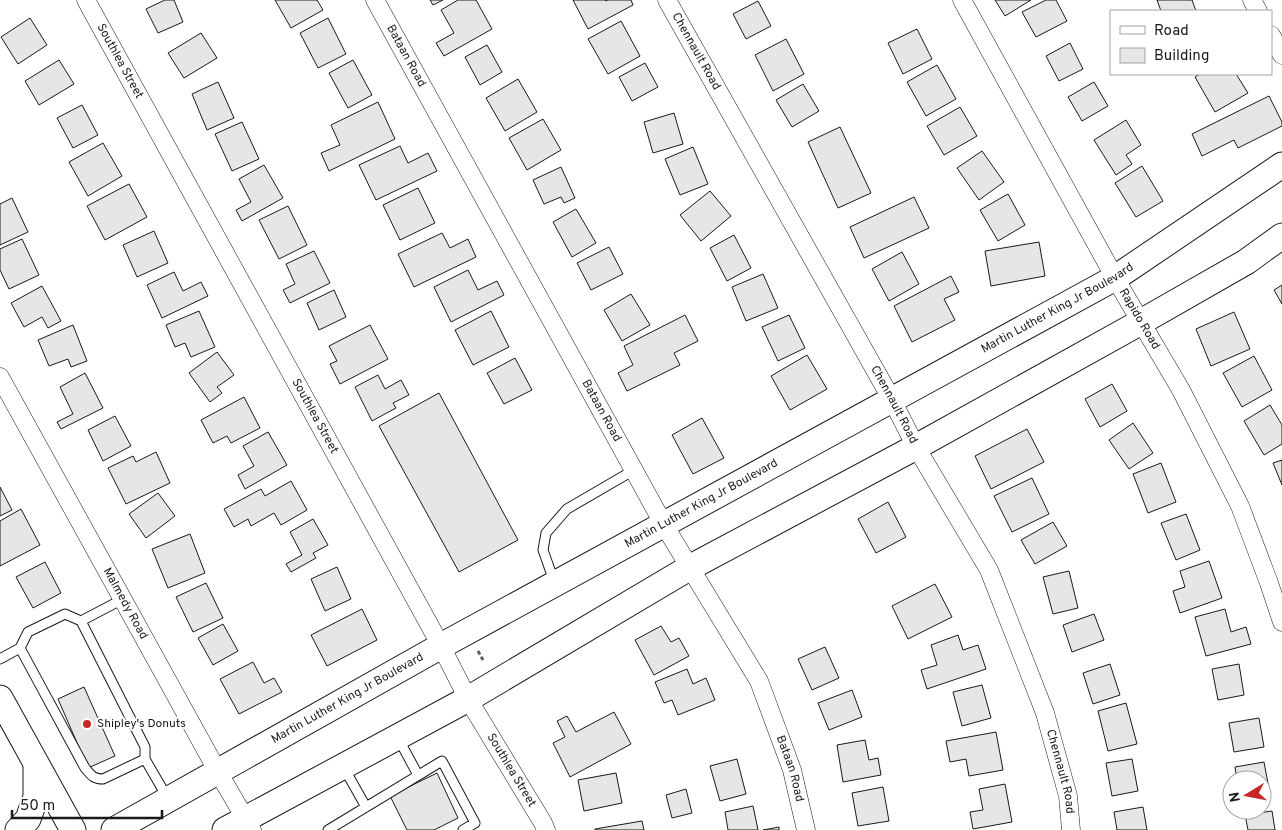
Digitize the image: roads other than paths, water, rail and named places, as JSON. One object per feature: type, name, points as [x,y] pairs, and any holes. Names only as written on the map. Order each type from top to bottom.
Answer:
[{"type":"main road","name":"Martin Luther King Jr Boulevard","points":[[114,830],[441,646],[1115,278],[1282,165]]},
{"type":"main road","points":[[241,826],[343,766],[468,699],[689,568],[916,447],[1141,322],[1246,262],[1282,236]]},
{"type":"main road","points":[[0,698],[73,830]]},
{"type":"main road","points":[[18,830],[28,819],[36,797],[36,763]]},
{"type":"street","name":"Southlea Street","points":[[86,0],[441,646],[468,699],[546,830]]},
{"type":"street","name":"Bataan Road","points":[[376,0],[664,525],[759,681],[792,770],[806,830]]},
{"type":"street","name":"Chennault Road","points":[[667,0],[892,400],[916,447],[989,570],[1045,713],[1068,796],[1071,830]]},
{"type":"street","name":"Rapido Road","points":[[962,0],[1115,278],[1181,390],[1240,506],[1282,622]]},
{"type":"street","points":[[1272,37],[1282,55]]},
{"type":"street","name":"Malmedy Road","points":[[0,377],[218,772],[241,826]]},
{"type":"lane","points":[[555,584],[543,550],[546,533],[567,509],[634,470]]},
{"type":"lane","points":[[81,621],[123,599]]},
{"type":"lane","points":[[0,659],[20,648],[28,632],[65,614],[81,621],[145,747],[145,759],[169,800]]},
{"type":"lane","points":[[20,648],[91,776],[96,779],[102,779],[145,759]]},
{"type":"lane","points":[[398,737],[418,775]]},
{"type":"lane","points":[[328,830],[442,761],[475,824],[463,830]]},
{"type":"lane","points":[[343,766],[366,807]]},
{"type":"place","name":"Shipley's Donuts","points":[[87,724]]}]
